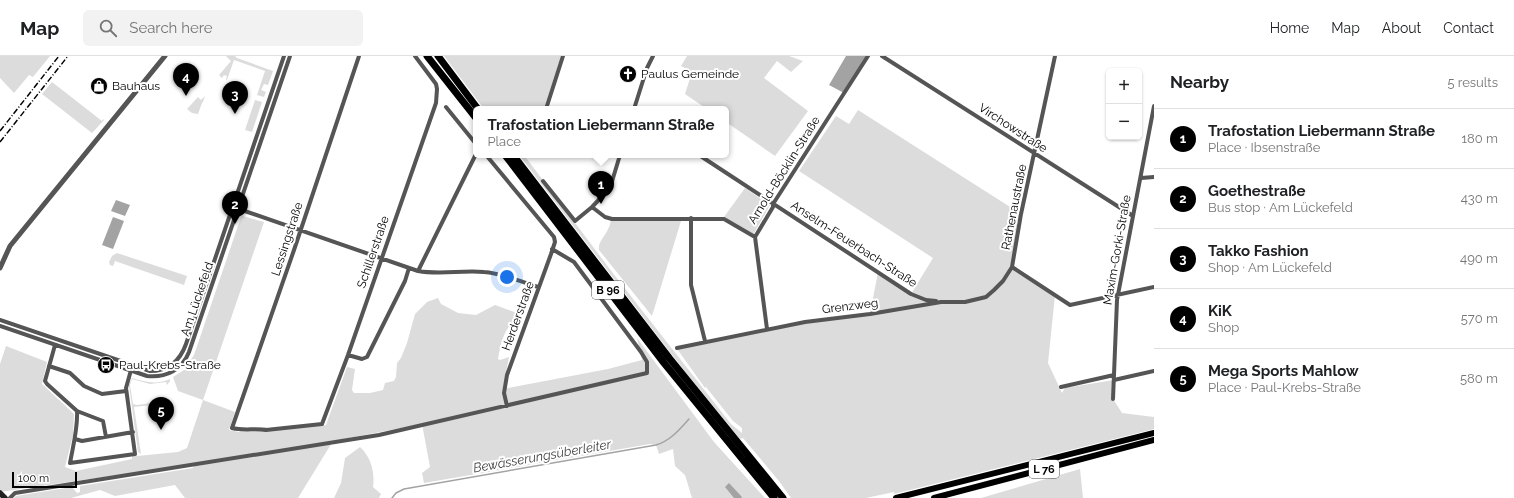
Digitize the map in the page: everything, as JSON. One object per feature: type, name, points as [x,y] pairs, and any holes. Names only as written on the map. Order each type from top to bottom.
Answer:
[{"type":"highway","points":[[427,56],[473,114]]},
{"type":"highway","points":[[438,56],[476,106]]},
{"type":"highway","name":"B 96","points":[[507,158],[664,363],[774,498]]},
{"type":"highway","name":"B 96","points":[[515,158],[670,359],[783,498]]},
{"type":"main road","name":"L 76","points":[[897,498],[1154,433]]},
{"type":"main road","name":"L 76","points":[[934,498],[1154,440]]},
{"type":"main road","points":[[0,492],[5,498]]},
{"type":"street","points":[[0,268],[10,246],[165,56]]},
{"type":"street","name":"Am Lückefeld","points":[[0,320],[150,371],[167,368],[175,363],[182,354],[284,56]]},
{"type":"street","name":"Am Lückefeld","points":[[0,326],[147,376],[160,376],[173,372],[183,364],[187,358],[290,56]]},
{"type":"street","name":"Lessingstraße","points":[[322,424],[266,430],[257,428],[240,430],[232,428],[359,56]]},
{"type":"street","name":"Schillerstraße","points":[[322,424],[348,355],[436,103],[436,84],[415,56]]},
{"type":"street","points":[[547,106],[563,56]]},
{"type":"street","points":[[635,106],[647,68],[654,56]]},
{"type":"street","name":"Arnold-Böcklin-Straße","points":[[767,328],[755,237],[773,207],[773,204],[868,56]]},
{"type":"street","name":"Virchowstraße","points":[[882,56],[1133,216]]},
{"type":"street","name":"Rathenaustraße","points":[[1012,267],[1055,56]]},
{"type":"street","name":"Maxim-Gorki-Straße","points":[[1114,399],[1118,294],[1154,106]]},
{"type":"street","points":[[446,107],[473,140]]},
{"type":"street","points":[[418,271],[474,158]]},
{"type":"street","name":"Herderstraße","points":[[489,158],[552,233],[555,242],[507,375],[504,393],[507,406]]},
{"type":"street","points":[[543,181],[575,221],[592,207],[610,188],[619,158]]},
{"type":"street","name":"Anselm-Feuerbach-Straße","points":[[704,158],[911,294],[926,300],[941,302]]},
{"type":"street","points":[[1141,178],[1154,177]]},
{"type":"street","points":[[233,207],[418,271],[430,273],[467,271],[491,272],[538,287]]},
{"type":"street","points":[[592,207],[605,217],[612,219],[724,219],[755,237]]},
{"type":"street","points":[[691,218],[691,285],[705,341]]},
{"type":"street","points":[[10,498],[15,493],[379,435],[647,373],[646,362],[642,352],[574,262],[552,249]]},
{"type":"street","points":[[1012,267],[1070,304],[1154,287]]},
{"type":"street","name":"Grenzweg","points":[[677,348],[767,328],[870,314],[941,302],[966,302],[986,297],[1003,281],[1012,267]]},
{"type":"street","points":[[348,355],[362,359],[367,357],[405,281],[409,268]]},
{"type":"street","points":[[55,345],[45,379],[46,384],[77,411],[103,421],[106,437]]},
{"type":"street","points":[[49,366],[70,373],[84,386],[102,394],[126,391]]},
{"type":"street","points":[[77,411],[70,463],[135,454],[126,391],[132,366]]},
{"type":"street","points":[[1061,387],[1154,371]]},
{"type":"street","points":[[74,439],[82,441],[133,432]]},
{"type":"shaded area","points":[[0,56],[50,56],[33,77],[29,75],[14,93],[0,78]]},
{"type":"shaded area","points":[[226,56],[235,56],[273,71],[268,85],[264,84],[261,90],[266,92],[264,97],[257,95],[265,71],[234,60],[227,80],[227,76],[224,75],[222,78],[219,75],[231,61]]},
{"type":"shaded area","points":[[444,56],[561,56],[545,106],[482,106]]},
{"type":"shaded area","points":[[687,56],[789,56],[803,61],[791,72],[777,61],[764,78],[808,111],[775,156],[729,124],[729,106],[703,106],[685,94],[692,72],[681,66]]},
{"type":"shaded area","points":[[846,56],[868,56],[844,93],[829,85]]},
{"type":"shaded area","points":[[52,82],[102,121],[103,119],[104,120],[92,133],[42,94]]},
{"type":"shaded area","points":[[205,96],[198,114],[192,113],[187,109],[198,97],[201,100]]},
{"type":"shaded area","points":[[255,100],[262,102],[252,132],[245,130]]},
{"type":"shaded area","points":[[858,110],[1021,214],[1012,267],[1055,295],[1048,363],[1062,393],[1065,388],[1114,380],[1113,399],[1122,413],[1154,417],[1154,429],[894,494],[894,492],[866,498],[791,498],[779,481],[743,438],[740,439],[686,373],[521,158],[526,158],[612,272],[731,424],[742,433],[742,428],[733,421],[706,387],[713,378],[705,388],[675,346],[677,348],[767,329],[870,314],[878,272],[911,294],[933,258],[799,171],[836,116],[849,124]]},
{"type":"shaded area","points":[[745,188],[770,205],[753,235],[724,217]]},
{"type":"shaded area","points":[[116,200],[130,205],[125,216],[111,211]]},
{"type":"shaded area","points":[[243,216],[264,222],[203,400],[178,391],[173,377],[184,370],[194,355],[241,217]]},
{"type":"shaded area","points":[[113,217],[124,221],[113,249],[102,245]]},
{"type":"shaded area","points":[[611,220],[681,221],[652,316],[599,250],[600,244],[609,228]]},
{"type":"shaded area","points":[[117,253],[187,276],[184,285],[115,261],[113,266],[110,265],[109,262],[112,256]]},
{"type":"shaded area","points":[[438,298],[441,304],[458,313],[476,315],[495,305],[520,314],[507,329],[501,345],[498,359],[500,360],[509,357],[503,389],[608,369],[642,360],[637,338],[714,442],[765,498],[692,498],[685,475],[675,466],[673,449],[659,454],[656,445],[650,444],[424,483],[422,473],[430,467],[422,424],[333,441],[298,498],[185,498],[175,485],[115,496],[100,490],[71,498],[14,498],[16,496],[72,487],[77,493],[80,492],[80,486],[193,468],[194,464],[0,492],[0,364],[6,346],[47,362],[42,384],[74,414],[73,435],[65,467],[76,471],[132,459],[132,455],[137,456],[178,452],[187,448],[203,400],[235,412],[229,430],[239,432],[242,429],[266,427],[268,430],[326,425],[347,367],[355,369],[352,390],[354,393],[370,393],[383,390],[385,383],[394,381],[396,377],[397,363],[401,358],[407,343],[415,314],[427,302]]},
{"type":"shaded area","points":[[132,378],[146,382],[160,382],[170,379],[167,385],[166,382],[150,384],[132,379],[130,385],[133,404],[137,405],[159,402],[160,404],[134,407],[141,454],[138,452],[129,385]]},
{"type":"shaded area","points":[[360,447],[367,455],[373,470],[373,487],[381,494],[379,498],[334,498],[341,483],[345,458]]},
{"type":"shaded area","points":[[1080,469],[1083,498],[981,498]]},
{"type":"shaded area","points":[[729,483],[742,497],[741,498],[734,498],[725,487]]},
{"type":"waterway","name":"Bewässerungsüberleiter","points":[[392,498],[396,493],[404,489],[656,445],[670,438],[689,419]]},
{"type":"railway","points":[[0,131],[59,56]]},
{"type":"railway","points":[[0,142],[68,56]]},
{"type":"place","name":"Paulus Gemeinde","points":[[628,74]]},
{"type":"place","name":"Bauhaus","points":[[99,86]]},
{"type":"place","name":"KiK","points":[[186,96]]},
{"type":"place","name":"Takko Fashion","points":[[235,114]]},
{"type":"place","name":"Trafostation Liebermann Straße","points":[[601,204]]},
{"type":"place","name":"Goethestraße","points":[[235,224]]},
{"type":"place","name":"Paul-Krebs-Straße","points":[[106,365]]},
{"type":"place","name":"Mega Sports Mahlow","points":[[161,430]]}]
